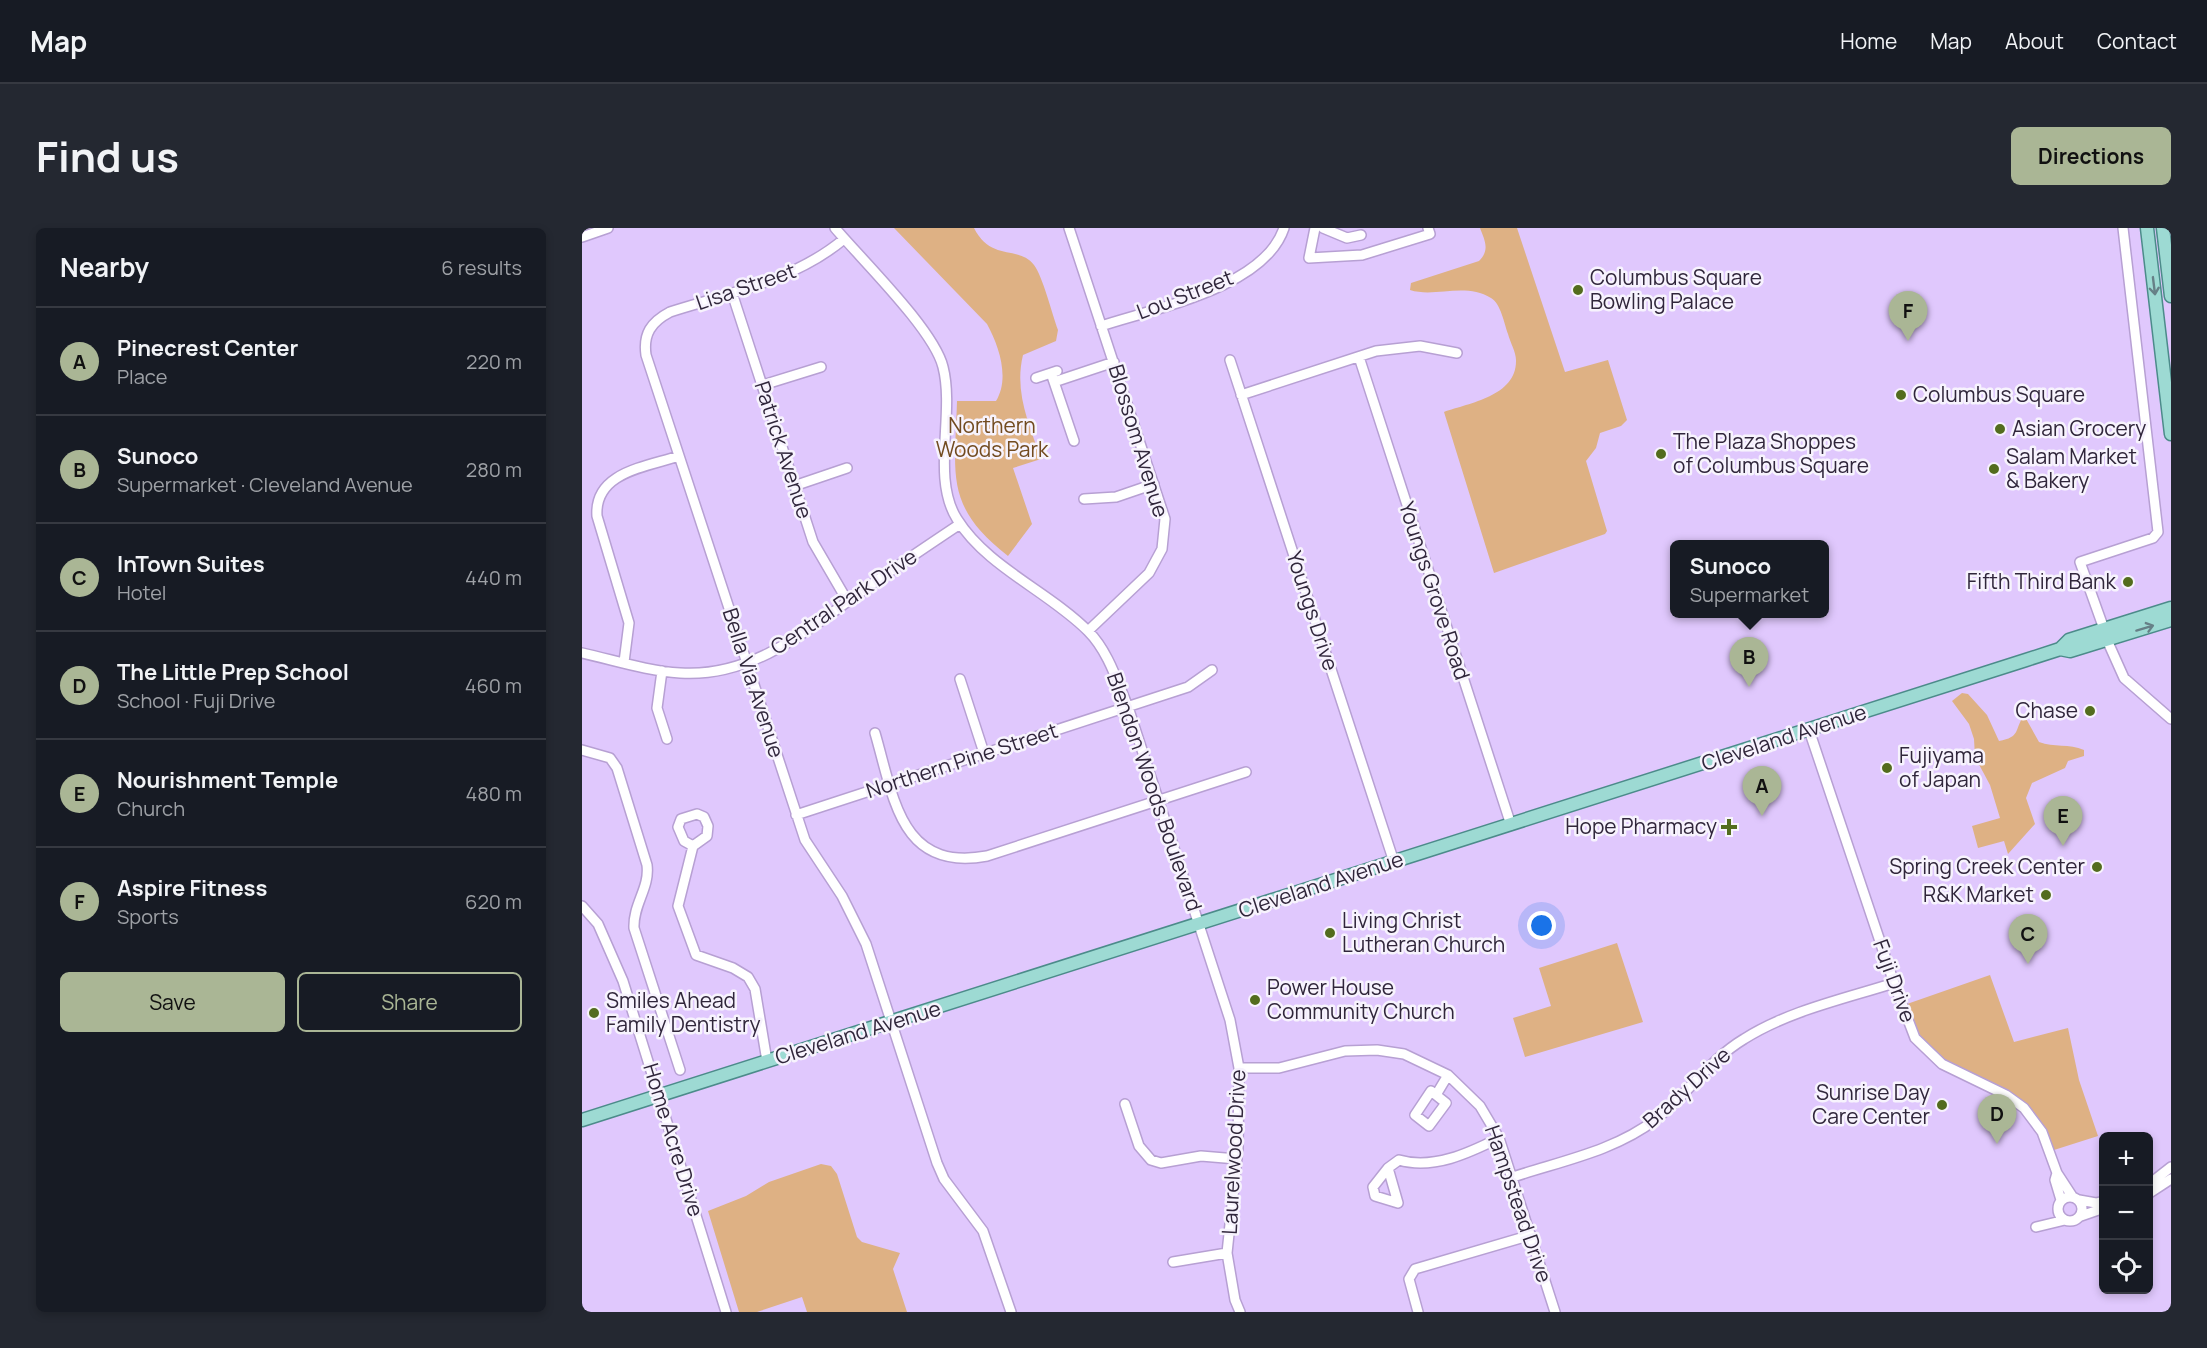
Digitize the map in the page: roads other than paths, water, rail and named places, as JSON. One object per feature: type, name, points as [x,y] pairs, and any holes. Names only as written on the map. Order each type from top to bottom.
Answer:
[{"type":"main road","points":[[2147,228],[2171,434]]},
{"type":"main road","points":[[2163,228],[2171,296]]},
{"type":"main road","name":"Cleveland Avenue","points":[[2106,634],[2171,608]]},
{"type":"main road","name":"Cleveland Avenue","points":[[582,1120],[2060,649],[2069,640],[2171,620]]},
{"type":"street","points":[[582,237],[608,228]]},
{"type":"street","name":"Blendon Woods Boulevard","points":[[835,228],[926,333],[943,365],[947,391],[945,489],[951,508],[960,524],[990,554],[1088,632],[1110,662],[1128,706],[1199,925]]},
{"type":"street","name":"Blossom Avenue","points":[[1069,228],[1165,519],[1162,549],[1142,581],[1088,632]]},
{"type":"street","name":"Lou Street","points":[[1101,326],[1220,286],[1262,262],[1284,228]]},
{"type":"street","points":[[1315,228],[1309,258],[1362,255],[1430,234],[1428,228]]},
{"type":"street","points":[[1324,228],[1347,238],[1361,235]]},
{"type":"street","points":[[2123,228],[2158,532],[2153,538],[2080,562],[2124,678],[2171,719]]},
{"type":"street","name":"Lisa Street","points":[[647,332],[657,320],[670,312],[786,275],[822,257],[844,239]]},
{"type":"street","name":"Patrick Avenue","points":[[732,293],[813,542],[848,602]]},
{"type":"street","name":"Bella Via Avenue","points":[[647,332],[644,343],[646,355],[805,840],[842,896],[866,944],[937,1163],[948,1186],[983,1232],[1011,1312]]},
{"type":"street","points":[[1241,395],[1376,351],[1420,346],[1457,353]]},
{"type":"street","name":"Youngs Grove Road","points":[[1359,357],[1511,825]]},
{"type":"street","name":"Youngs Drive","points":[[1230,360],[1394,862]]},
{"type":"street","points":[[1036,378],[1114,362]]},
{"type":"street","points":[[763,385],[821,367]]},
{"type":"street","points":[[1054,375],[1074,441]]},
{"type":"street","points":[[624,662],[629,624],[597,516],[596,504],[600,492],[617,477],[679,456]]},
{"type":"street","points":[[794,486],[847,468]]},
{"type":"street","points":[[1084,499],[1116,497],[1154,484]]},
{"type":"street","name":"Central Park Drive","points":[[582,653],[662,671],[704,672],[746,663],[773,652],[805,633],[960,524]]},
{"type":"street","name":"Northern Pine Street","points":[[796,815],[1188,687],[1212,670]]},
{"type":"street","points":[[662,671],[657,708],[667,739]]},
{"type":"street","points":[[960,679],[984,753]]},
{"type":"street","name":"Fuji Drive","points":[[1809,730],[1894,983],[1915,1038],[1942,1064],[2006,1095],[2024,1108],[2042,1132],[2057,1173],[2075,1198]]},
{"type":"street","points":[[875,733],[903,821],[917,843],[938,856],[963,861],[987,856],[1246,772]]},
{"type":"street","points":[[582,750],[610,758],[617,768],[644,855],[649,878],[637,904],[634,928],[680,1070]]},
{"type":"street","points":[[693,846],[678,900],[692,950],[702,958],[733,968],[748,977],[754,989],[767,1061]]},
{"type":"street","name":"Home Acre Drive","points":[[582,906],[598,924],[623,981],[726,1312]]},
{"type":"street","name":"Laurelwood Drive","points":[[1199,925],[1230,1020],[1239,1068],[1237,1159],[1227,1254],[1235,1300],[1240,1312]]},
{"type":"street","name":"Brady Drive","points":[[1513,1177],[1588,1153],[1640,1131],[1668,1109],[1711,1064],[1763,1028],[1894,983]]},
{"type":"street","points":[[639,1029],[664,1022]]},
{"type":"street","name":"Hampstead Drive","points":[[1239,1068],[1279,1068],[1345,1051],[1377,1050],[1404,1054],[1448,1075],[1480,1106],[1499,1138],[1555,1312]]},
{"type":"street","points":[[1436,1095],[1448,1075]]},
{"type":"street","points":[[1125,1104],[1139,1146],[1151,1160],[1161,1163],[1201,1156],[1237,1159]]},
{"type":"street","points":[[1388,1168],[1399,1160],[1416,1164],[1463,1156],[1499,1138]]},
{"type":"street","points":[[2153,1181],[2171,1167]]},
{"type":"street","name":"Fuji Drive","points":[[2057,1173],[2055,1179],[2061,1200]]},
{"type":"street","points":[[2153,1191],[2171,1179]]},
{"type":"street","points":[[2075,1198],[2083,1208],[2081,1216]]},
{"type":"street","points":[[2047,1224],[2058,1211],[2061,1200],[2075,1198],[2099,1202]]},
{"type":"street","points":[[2036,1227],[2065,1220],[2073,1221],[2099,1209]]},
{"type":"street","points":[[2058,1211],[2065,1220]]},
{"type":"street","points":[[1418,1312],[1410,1285],[1411,1274],[1421,1266],[1531,1235]]},
{"type":"street","points":[[1173,1262],[1227,1254]]},
{"type":"place","name":"Columbus Square Bowling Palace","points":[[1578,290]]},
{"type":"place","name":"Aspire Fitness","points":[[1908,341]]},
{"type":"place","name":"Columbus Square","points":[[1901,395]]},
{"type":"place","name":"Asian Grocery","points":[[2000,429]]},
{"type":"place","name":"The Plaza Shoppes of Columbus Square","points":[[1661,454]]},
{"type":"place","name":"Salam Market & Bakery","points":[[1994,469]]},
{"type":"place","name":"Fifth Third Bank","points":[[2128,582]]},
{"type":"place","name":"Sunoco","points":[[1749,687]]},
{"type":"place","name":"Chase","points":[[2090,711]]},
{"type":"place","name":"Fujiyama of Japan","points":[[1887,768]]},
{"type":"place","name":"Pinecrest Center","points":[[1762,816]]},
{"type":"place","name":"Hope Pharmacy","points":[[1729,827]]},
{"type":"place","name":"Nourishment Temple","points":[[2063,846]]},
{"type":"place","name":"Spring Creek Center","points":[[2097,867]]},
{"type":"place","name":"R&K Market","points":[[2046,895]]},
{"type":"place","name":"Living Christ Lutheran Church","points":[[1330,933]]},
{"type":"place","name":"InTown Suites","points":[[2028,964]]},
{"type":"place","name":"Power House Community Church","points":[[1255,1000]]},
{"type":"place","name":"Smiles Ahead Family Dentistry","points":[[594,1013]]},
{"type":"place","name":"Sunrise Day Care Center","points":[[1942,1105]]},
{"type":"place","name":"The Little Prep School","points":[[1997,1144]]},
{"type":"park label","name":"Northern Woods Park","points":[[992,438]]}]
